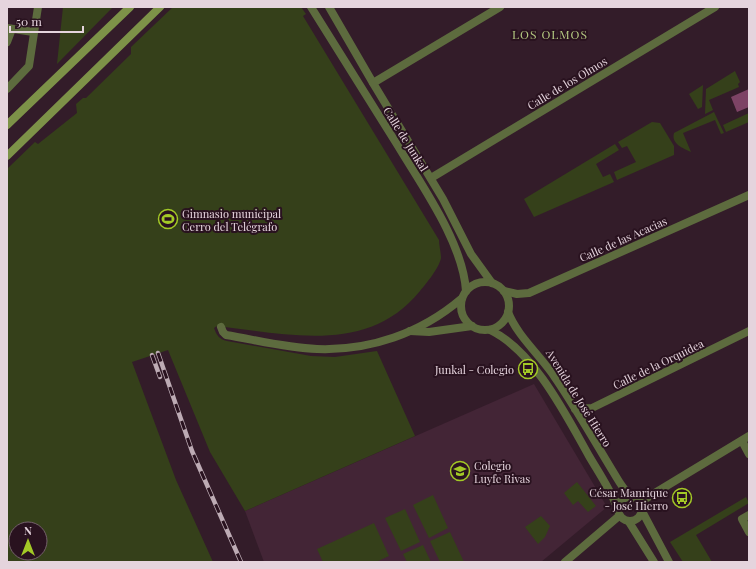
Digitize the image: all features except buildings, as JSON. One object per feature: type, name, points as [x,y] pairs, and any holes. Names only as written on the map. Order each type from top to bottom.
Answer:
[{"type":"main road","points":[[7,126],[130,7]]},
{"type":"main road","points":[[7,156],[160,7]]},
{"type":"street","points":[[7,89],[29,66],[38,7]]},
{"type":"street","name":"Calle de Junkal","points":[[311,7],[433,204],[458,256],[466,281],[466,291]]},
{"type":"street","name":"Calle de Junkal","points":[[329,7],[431,178],[456,222],[471,254],[492,283]]},
{"type":"street","points":[[373,83],[500,7]]},
{"type":"street","name":"Calle de los Olmos","points":[[431,178],[715,7]]},
{"type":"street","points":[[7,42],[10,28],[33,32]]},
{"type":"street","name":"Calle de las Acacias","points":[[504,291],[517,294],[529,293],[749,195]]},
{"type":"street","points":[[221,327],[223,332],[226,334],[282,345],[317,349],[355,347],[382,342],[410,331],[445,313],[462,299],[466,291],[475,284],[492,283],[504,291],[509,301],[508,312],[500,325],[490,330],[478,329],[472,326],[462,314],[462,299]]},
{"type":"street","name":"Avenida de José Hierro","points":[[508,312],[516,328],[539,355],[575,409],[630,497]]},
{"type":"street","points":[[410,331],[429,332],[472,326]]},
{"type":"street","name":"Avenida de José Hierro","points":[[490,330],[516,349],[545,384],[578,435],[617,507]]},
{"type":"street","name":"Calle de la Orquidea","points":[[575,409],[592,408],[749,331]]},
{"type":"street","points":[[640,502],[749,436]]},
{"type":"street","points":[[742,441],[749,454]]},
{"type":"street","points":[[640,502],[630,497],[622,500],[617,507],[619,516],[630,522],[637,520],[642,511]]},
{"type":"street","points":[[640,502],[642,511],[669,562]]},
{"type":"street","points":[[749,515],[742,520],[749,532]]},
{"type":"street","points":[[565,562],[619,516]]},
{"type":"street","points":[[630,522],[654,562]]},
{"type":"shaded area","points":[[749,89],[749,107],[737,112],[731,97]]},
{"type":"shaded area","name":"Colegio Luyfe Rivas","points":[[534,384],[607,507],[541,562],[264,562],[245,511]]},
{"type":"green space","points":[[63,7],[113,7],[57,64]]},
{"type":"green space","points":[[173,7],[301,7],[306,14],[303,16],[439,240],[440,262],[420,291],[399,311],[376,325],[352,332],[326,336],[271,333],[217,326],[214,328],[219,337],[227,341],[311,356],[335,357],[377,351],[415,436],[245,511],[210,452],[168,350],[132,362],[176,480],[213,562],[7,562],[7,169],[35,142],[38,144],[77,113],[76,104],[83,98],[86,98],[131,54],[131,47]]},
{"type":"green space","points":[[735,71],[740,82],[738,84],[739,87],[709,100],[713,110],[705,114],[706,89]]},
{"type":"green space","points":[[703,85],[702,107],[698,109],[689,94]]},
{"type":"green space","points":[[714,112],[724,133],[721,134],[715,120],[683,133],[691,152],[676,143],[674,140],[674,133]]},
{"type":"green space","points":[[749,113],[749,122],[726,132],[723,125]]},
{"type":"green space","points":[[652,122],[660,123],[674,146],[674,155],[617,180],[614,172],[636,162],[627,146],[622,148],[618,142]]},
{"type":"green space","points":[[615,144],[619,150],[596,164],[603,177],[610,174],[614,182],[534,217],[524,199]]},
{"type":"green space","points":[[577,482],[596,506],[588,512],[578,501],[573,505],[564,493]]},
{"type":"green space","points":[[433,495],[448,528],[429,538],[413,505]]},
{"type":"green space","points":[[746,497],[749,503],[696,535],[712,562],[683,562],[670,542]]},
{"type":"green space","points":[[405,509],[420,542],[401,551],[385,518]]},
{"type":"green space","points":[[541,516],[550,526],[545,537],[538,544],[525,527]]},
{"type":"green space","points":[[374,523],[389,556],[376,562],[323,562],[317,549]]},
{"type":"green space","points":[[450,532],[464,562],[440,562],[430,541]]},
{"type":"green space","points":[[423,545],[431,562],[407,562],[403,554]]},
{"type":"railway","points":[[158,353],[192,451],[241,562]]},
{"type":"railway","points":[[152,355],[160,377]]},
{"type":"place","name":"Gimnasio municipal Cerro del Telégrafo","points":[[168,219]]},
{"type":"place","name":"Junkal - Colegio","points":[[528,369]]},
{"type":"place","name":"Colegio Luyfe Rivas","points":[[460,471]]},
{"type":"place","name":"César Manrique - José Hierro","points":[[682,498]]},
{"type":"district","name":"LOS OLMOS","points":[[550,34]]}]
